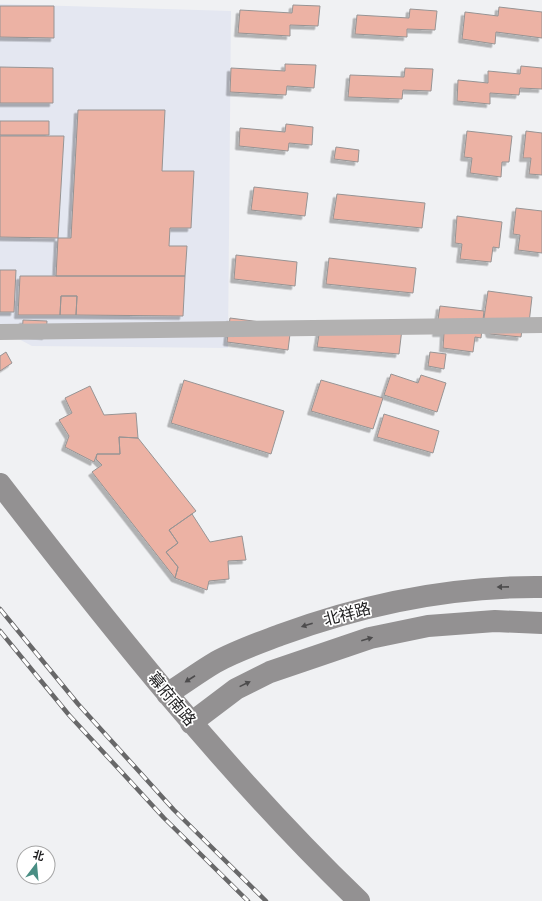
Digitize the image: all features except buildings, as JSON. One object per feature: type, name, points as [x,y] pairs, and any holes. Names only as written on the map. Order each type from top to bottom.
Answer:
[{"type":"street","points":[[0,332],[542,325]]},
{"type":"street","name":"幕府南路","points":[[0,484],[82,590],[191,723],[319,863],[359,901]]},
{"type":"street","name":"北祥路","points":[[167,694],[216,662],[284,634],[366,608],[428,595],[499,587],[542,587]]},
{"type":"street","name":"北祥路","points":[[191,723],[236,688],[296,662],[370,638],[428,626],[496,621],[542,623]]},
{"type":"street","points":[[284,634],[279,643],[279,652],[296,662]]},
{"type":"shaded area","points":[[0,4],[231,11],[228,348],[32,346],[0,329]]},
{"type":"railway","points":[[0,609],[78,704],[174,810],[266,901]]},
{"type":"railway","points":[[0,631],[69,715],[164,818],[248,901]]}]
